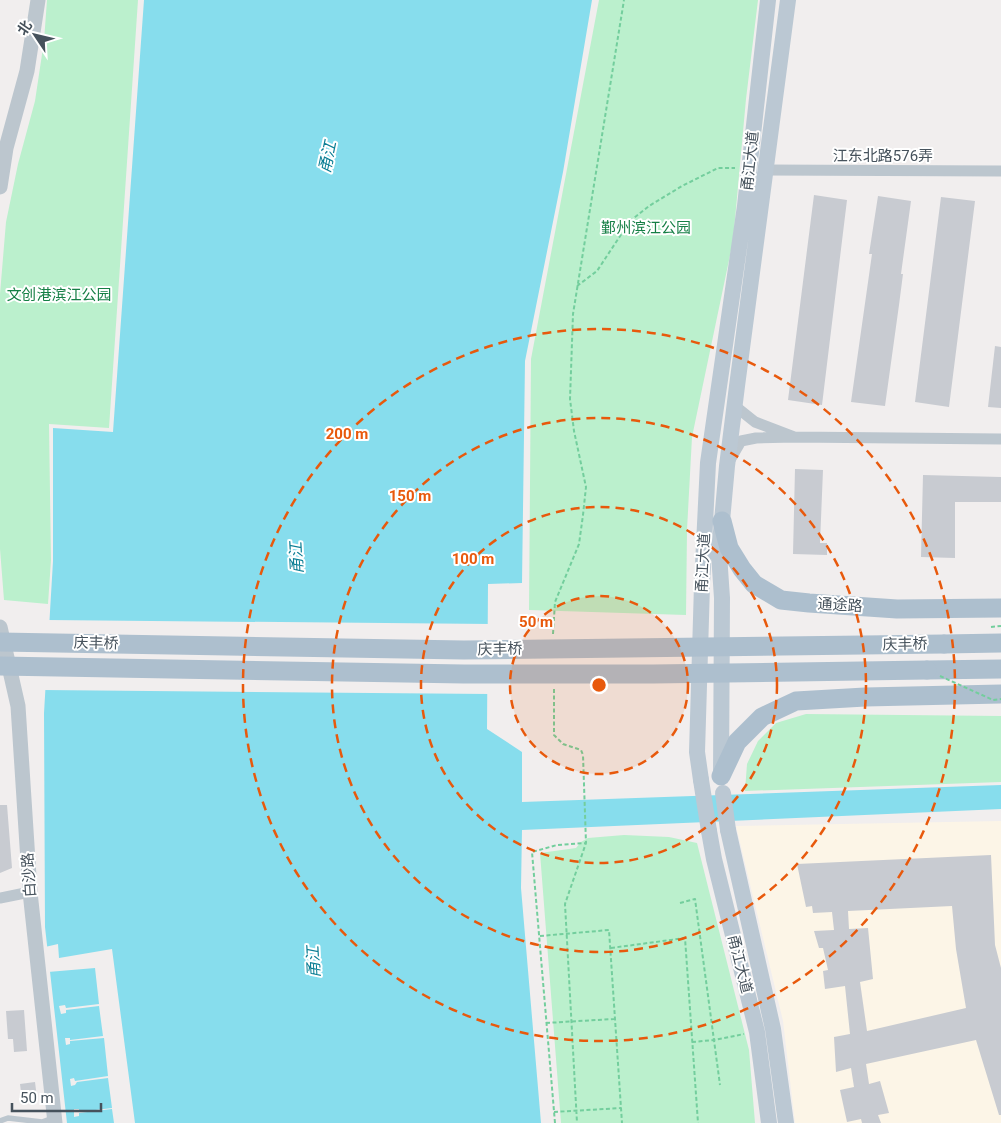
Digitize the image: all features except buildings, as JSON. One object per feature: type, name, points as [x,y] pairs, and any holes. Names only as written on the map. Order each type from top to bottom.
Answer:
[{"type":"main road","name":"甬江大道","points":[[768,0],[745,206],[708,464],[697,752],[714,859],[757,1032],[769,1123]]},
{"type":"main road","name":"甬江大道","points":[[786,1123],[773,1029],[728,830],[722,784],[722,598],[719,554],[727,466],[788,0]]},
{"type":"main road","name":"通途路","points":[[722,521],[729,548],[742,569],[754,584],[781,600],[897,608],[1001,608]]},
{"type":"main road","name":"庆丰桥","points":[[0,642],[464,650],[1001,643]]},
{"type":"main road","name":"庆丰桥","points":[[0,667],[474,674],[653,674],[1001,669]]},
{"type":"main road","points":[[722,784],[737,742],[762,717],[796,702],[865,697],[1001,694]]},
{"type":"street","points":[[0,187],[6,148],[27,71],[38,0]]},
{"type":"street","name":"江东北路576弄","points":[[766,170],[1001,171]]},
{"type":"street","points":[[735,406],[755,422],[794,437]]},
{"type":"street","points":[[727,466],[741,441],[756,438],[1001,439]]},
{"type":"street","name":"白沙路","points":[[0,627],[18,706],[30,892],[54,1120]]},
{"type":"street","points":[[0,667],[6,672],[14,686]]},
{"type":"street","points":[[0,898],[30,892]]},
{"type":"lane","points":[[0,1121],[8,1118],[42,1122],[54,1120]]},
{"type":"path","points":[[553,638],[555,602],[579,544],[586,487],[574,431],[570,399],[573,314],[624,0]]},
{"type":"path","points":[[577,286],[597,271],[630,221],[649,206],[682,186],[718,168],[748,168]]},
{"type":"path","points":[[926,670],[992,700],[1001,699]]},
{"type":"path","points":[[554,687],[554,735],[563,744],[580,750],[583,755],[586,843],[565,904],[577,1123]]},
{"type":"path","points":[[555,1123],[532,852],[557,845],[586,843]]},
{"type":"path","points":[[680,903],[695,899],[720,1086]]},
{"type":"path","points":[[539,936],[609,930],[622,1123]]},
{"type":"path","points":[[610,948],[685,938],[698,1123]]},
{"type":"path","points":[[546,1023],[615,1018]]},
{"type":"path","points":[[692,1042],[757,1032]]},
{"type":"path","points":[[554,1112],[621,1108]]},
{"type":"shaded area","points":[[1001,821],[1001,1123],[795,1123],[783,1021],[736,826]]},
{"type":"green space","name":"文创港滨江公园","points":[[47,0],[138,0],[109,428],[49,424],[51,560],[48,604],[4,600],[0,549],[0,294],[6,222],[18,164],[35,101],[44,41]]},
{"type":"green space","name":"鄞州滨江公园","points":[[599,0],[758,0],[746,99],[733,241],[692,437],[687,530],[686,615],[529,610],[531,359]]},
{"type":"green space","points":[[806,714],[1001,716],[1001,782],[745,791],[747,764],[758,741],[776,723]]},
{"type":"green space","points":[[624,835],[669,837],[697,843],[749,1050],[755,1123],[561,1123],[540,853],[576,848],[588,838]]},
{"type":"water","name":"甬江","points":[[144,0],[592,0],[563,172],[525,361],[522,583],[488,584],[487,729],[522,752],[522,802],[1001,785],[1001,809],[522,830],[521,888],[541,1123],[67,1123],[45,927],[44,713],[53,561],[53,428],[113,432]]},
{"type":"pier","points":[[47,620],[491,624],[490,694],[43,690]]},
{"type":"pier","points":[[58,944],[59,958],[112,949],[135,1123],[114,1123],[112,1109],[79,1113],[79,1116],[74,1117],[74,1109],[79,1109],[79,1112],[112,1108],[108,1078],[77,1082],[71,1086],[70,1079],[74,1078],[75,1081],[108,1076],[104,1038],[70,1041],[70,1044],[66,1045],[65,1038],[70,1038],[70,1040],[103,1036],[99,1006],[66,1010],[66,1013],[61,1014],[59,1006],[65,1005],[66,1008],[99,1004],[95,968],[48,972],[45,947]]}]
